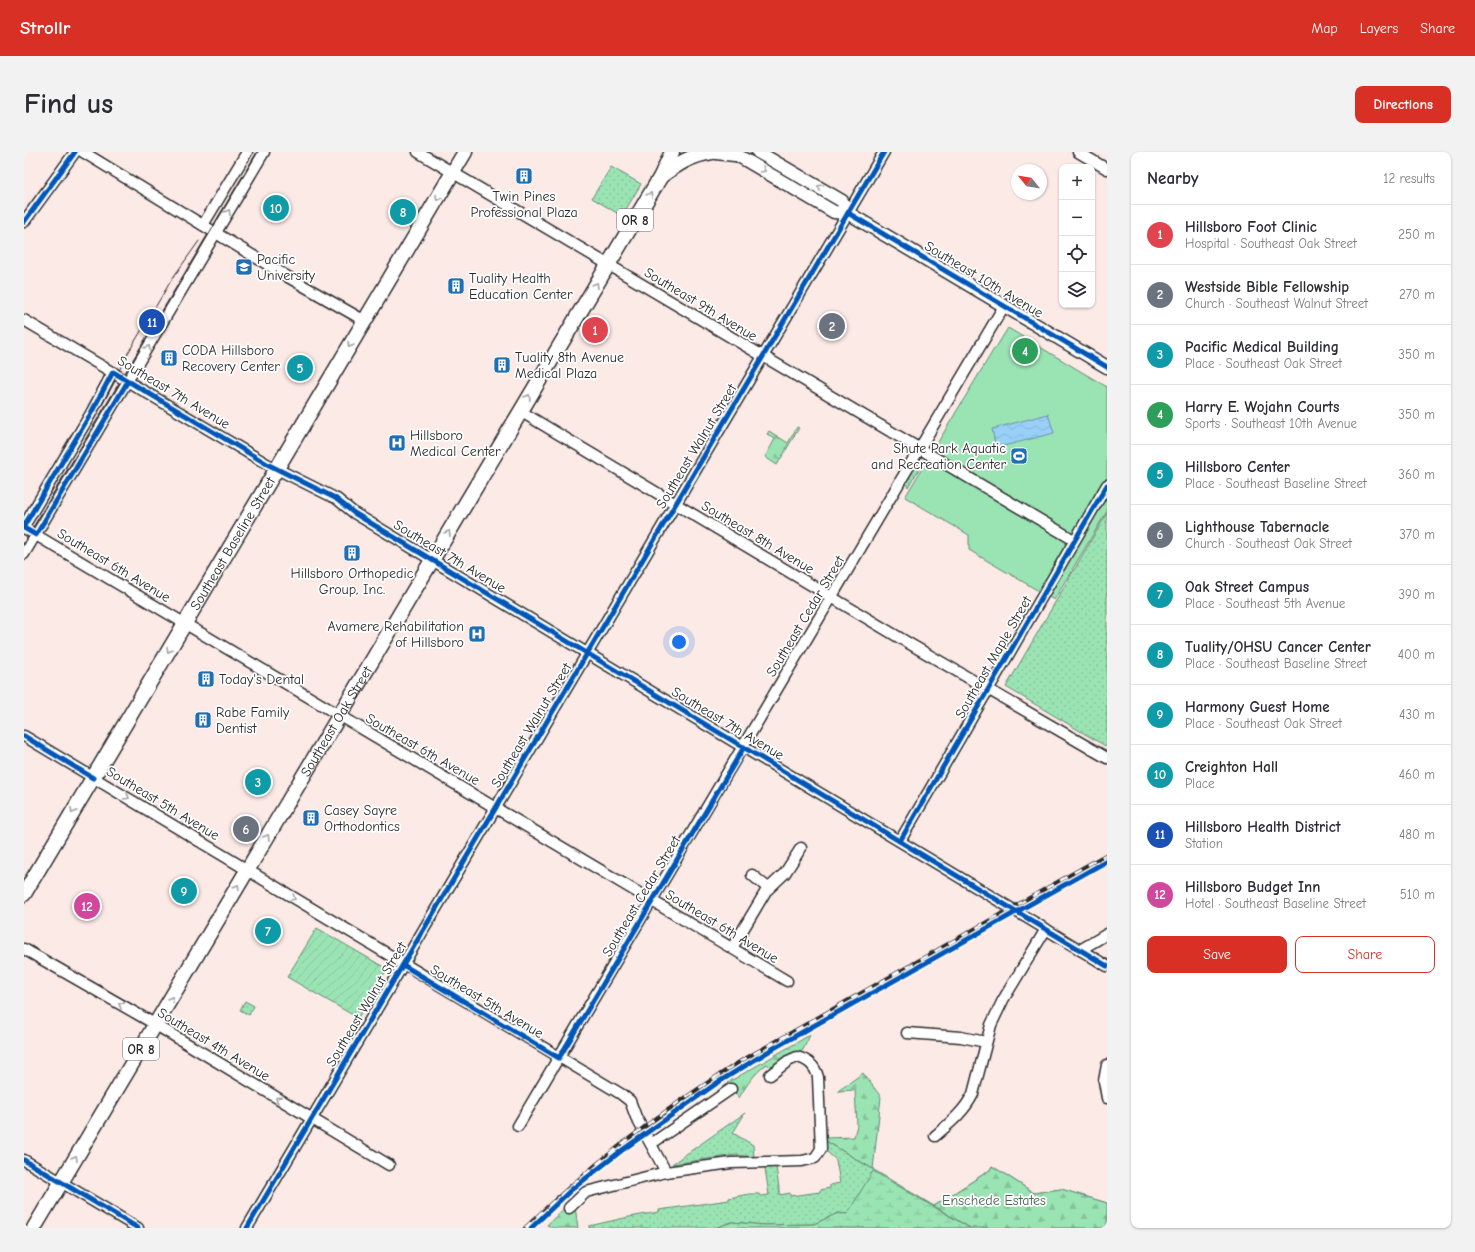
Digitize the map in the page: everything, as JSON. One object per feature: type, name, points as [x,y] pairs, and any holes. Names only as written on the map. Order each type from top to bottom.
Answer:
[{"type":"highway","name":"Southeast Baseline Street","points":[[24,894],[465,152]]},
{"type":"highway","name":"Southeast Oak Street","points":[[34,1228],[661,176],[672,152]]},
{"type":"highway","name":"OR 8","points":[[661,176],[684,160],[712,152]]},
{"type":"highway","points":[[716,152],[734,153]]},
{"type":"main road","name":"Southeast 10th Avenue","points":[[758,152],[842,201],[848,212],[1107,367]]},
{"type":"main road","name":"Southeast 10th Avenue","points":[[734,153],[834,212],[848,212]]},
{"type":"street","points":[[24,222],[75,152]]},
{"type":"street","points":[[83,152],[365,321]]},
{"type":"street","points":[[203,225],[247,152]]},
{"type":"street","points":[[24,554],[264,152]]},
{"type":"street","name":"Southeast 9th Avenue","points":[[418,152],[1074,540]]},
{"type":"street","name":"Southeast Walnut Street","points":[[247,1228],[884,152]]},
{"type":"street","points":[[1078,152],[1107,169]]},
{"type":"street","name":"Southeast Cedar Street","points":[[518,1126],[833,598],[1004,306]]},
{"type":"street","name":"Southeast 7th Avenue","points":[[24,320],[277,468],[335,498],[354,513],[1107,966]]},
{"type":"street","points":[[24,527],[90,415],[113,372]]},
{"type":"street","name":"Southeast 8th Avenue","points":[[520,411],[833,598],[1107,758]]},
{"type":"street","name":"Southeast Maple Street","points":[[900,841],[1107,485]]},
{"type":"street","name":"Southeast 6th Avenue","points":[[24,527],[338,716],[787,981]]},
{"type":"street","name":"Southeast 5th Avenue","points":[[24,736],[403,965],[621,1094],[630,1101],[636,1117],[666,1172]]},
{"type":"street","points":[[732,948],[768,888],[785,873],[801,848]]},
{"type":"street","points":[[752,875],[768,888]]},
{"type":"street","points":[[935,1136],[963,1112],[969,1104],[973,1094],[986,1042],[1003,1000],[1046,929]]},
{"type":"street","points":[[1080,950],[1107,934]]},
{"type":"street","name":"Southeast 4th Avenue","points":[[24,949],[155,1025],[389,1165]]},
{"type":"street","points":[[907,1033],[961,1037],[986,1042]]},
{"type":"street","points":[[569,1208],[586,1192],[666,1172],[731,1163],[802,1161],[815,1158],[821,1149],[818,1077],[816,1070],[812,1064],[797,1057],[788,1061],[770,1075]]},
{"type":"street","points":[[1107,1066],[1104,1081],[1107,1098]]},
{"type":"street","points":[[651,1144],[731,1089]]},
{"type":"street","points":[[24,1160],[138,1228]]},
{"type":"green space","points":[[611,167],[641,184],[622,216],[592,198]]},
{"type":"green space","name":"Shute Park Aquatic and Recreation Center","points":[[1008,328],[1107,387],[1107,511],[1054,600],[969,550],[969,535],[905,497]]},
{"type":"green space","points":[[797,427],[799,428],[777,465],[765,457],[775,439],[767,434],[769,431],[788,443]]},
{"type":"green space","points":[[917,463],[921,466],[908,487],[906,483]]},
{"type":"green space","points":[[1107,513],[1107,747],[1006,687]]},
{"type":"green space","points":[[317,928],[387,969],[358,1018],[287,977]]},
{"type":"green space","points":[[245,1001],[254,1006],[249,1015],[240,1010]]},
{"type":"green space","points":[[810,1035],[803,1050],[771,1068],[767,1064],[762,1068],[751,1080],[739,1098],[727,1083]]},
{"type":"green space","points":[[863,1073],[881,1097],[873,1169],[826,1141],[826,1138],[854,1137],[857,1125],[855,1090],[838,1091]]},
{"type":"green space","points":[[745,1113],[733,1133],[753,1145],[754,1157],[736,1155],[672,1164]]},
{"type":"green space","points":[[826,1141],[934,1206],[990,1170],[992,1166],[1034,1193],[1061,1189],[1107,1203],[1107,1228],[839,1228],[847,1214],[838,1213],[814,1224],[764,1225],[732,1222],[715,1228],[589,1228],[589,1226],[659,1212],[659,1210],[729,1200],[729,1198],[749,1194],[759,1194],[760,1196],[769,1195],[765,1168],[776,1167],[780,1195],[790,1193],[790,1196],[820,1192],[820,1190],[830,1188],[830,1185],[840,1183],[836,1160],[826,1151]]},
{"type":"green space","name":"Enschede Estates","points":[[992,1166],[1034,1193],[1061,1189],[1107,1203],[1107,1228],[970,1228],[934,1206],[990,1170]]},
{"type":"green space","points":[[873,1171],[970,1228],[715,1228],[732,1222],[764,1225],[814,1224],[838,1213],[847,1214]]},
{"type":"green space","points":[[574,1199],[578,1228],[553,1228],[547,1225]]},
{"type":"water","points":[[1048,414],[1054,433],[996,448],[992,429]]},
{"type":"tram line","points":[[24,545],[258,152]]},
{"type":"tram line","points":[[102,404],[128,353],[172,279],[199,241]]},
{"type":"railway","points":[[525,1228],[550,1204],[628,1139],[656,1118],[741,1061],[1107,854]]},
{"type":"cycle path","points":[[24,222],[75,152]]},
{"type":"cycle path","points":[[247,1228],[884,152]]},
{"type":"cycle path","points":[[848,213],[1107,367]]},
{"type":"cycle path","points":[[24,526],[90,415],[113,372],[267,464],[335,498],[354,513],[1107,966]]},
{"type":"cycle path","points":[[24,528],[36,535],[128,381]]},
{"type":"cycle path","points":[[900,841],[1107,485]]},
{"type":"cycle path","points":[[24,736],[93,778]]},
{"type":"cycle path","points":[[403,965],[559,1058],[744,747]]},
{"type":"cycle path","points":[[531,1228],[571,1190],[621,1151],[717,1083],[774,1048],[1107,861]]},
{"type":"cycle path","points":[[24,1160],[138,1228]]},
{"type":"place","name":"Twin Pines Professional Plaza","points":[[524,176]]},
{"type":"place","name":"Creighton Hall","points":[[276,208]]},
{"type":"place","name":"Tuality/OHSU Cancer Center","points":[[403,212]]},
{"type":"place","name":"Pacific University","points":[[244,267]]},
{"type":"place","name":"Tuality Health Education Center","points":[[456,286]]},
{"type":"place","name":"Hillsboro Health District","points":[[152,322]]},
{"type":"place","name":"Westside Bible Fellowship","points":[[832,326]]},
{"type":"place","name":"Hillsboro Foot Clinic","points":[[595,330]]},
{"type":"place","name":"Harry E. Wojahn Courts","points":[[1025,351]]},
{"type":"place","name":"CODA Hillsboro Recovery Center","points":[[169,358]]},
{"type":"place","name":"Tuality 8th Avenue Medical Plaza","points":[[502,365]]},
{"type":"place","name":"Hillsboro Center","points":[[300,368]]},
{"type":"place","name":"Hillsboro Medical Center","points":[[397,443]]},
{"type":"place","name":"Shute Park Aquatic and Recreation Center","points":[[1019,456]]},
{"type":"place","name":"Hillsboro Orthopedic Group, Inc.","points":[[352,553]]},
{"type":"place","name":"Avamere Rehabilitation of Hillsboro","points":[[477,634]]},
{"type":"place","name":"Today's Dental","points":[[206,679]]},
{"type":"place","name":"Rabe Family Dentist","points":[[203,720]]},
{"type":"place","name":"Pacific Medical Building","points":[[258,782]]},
{"type":"place","name":"Casey Sayre Orthodontics","points":[[311,818]]},
{"type":"place","name":"Lighthouse Tabernacle","points":[[246,829]]},
{"type":"place","name":"Harmony Guest Home","points":[[184,891]]},
{"type":"place","name":"Hillsboro Budget Inn","points":[[87,906]]},
{"type":"place","name":"Oak Street Campus","points":[[268,931]]}]
